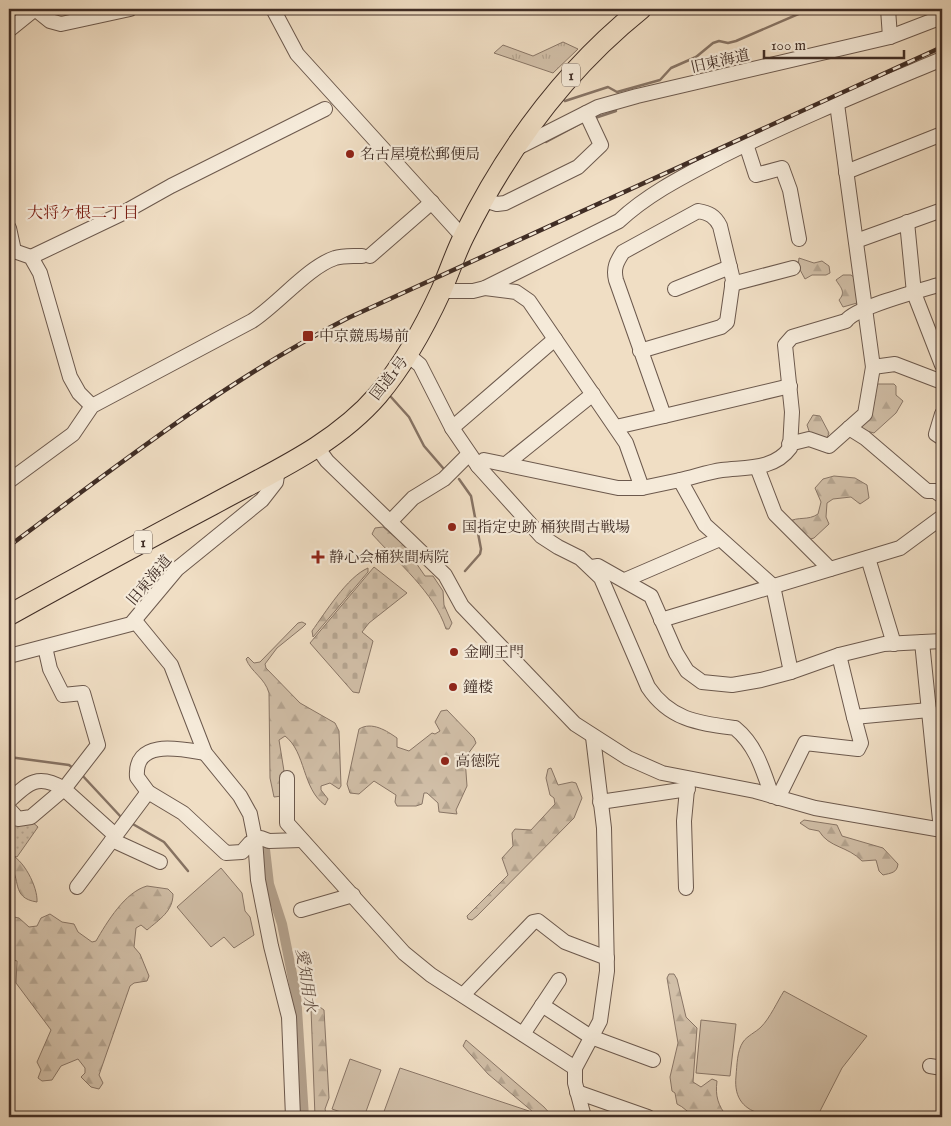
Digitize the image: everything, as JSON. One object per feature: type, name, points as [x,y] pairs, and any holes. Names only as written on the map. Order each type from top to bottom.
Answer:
[{"type":"highway","name":"国道1号","points":[[9,615],[278,469],[317,447],[345,427],[377,396],[408,355],[441,291],[463,237],[511,151],[549,100],[587,56],[639,9]]},
{"type":"street","points":[[9,30],[35,9],[50,21],[62,24],[130,9]]},
{"type":"street","points":[[273,9],[297,54],[331,105],[432,202],[463,237]]},
{"type":"street","points":[[888,9],[890,37]]},
{"type":"street","name":"旧東海道","points":[[511,151],[586,113],[637,96],[890,37],[942,17]]},
{"type":"street","points":[[441,291],[473,291],[485,288],[619,221],[634,206],[678,179],[746,144],[942,59]]},
{"type":"street","points":[[789,444],[809,439],[829,446],[865,414],[873,367],[837,104]]},
{"type":"street","points":[[9,228],[14,251],[32,257],[121,214],[171,186],[331,105]]},
{"type":"street","points":[[484,200],[497,204],[505,203],[581,165],[601,145],[586,113]]},
{"type":"street","points":[[846,172],[942,134]]},
{"type":"street","points":[[746,144],[756,175],[782,168],[790,190],[799,239]]},
{"type":"street","points":[[9,481],[14,480],[47,452],[73,434],[92,406],[252,321],[272,308],[307,275],[324,263],[336,257],[366,256],[432,202]]},
{"type":"street","points":[[856,241],[942,210]]},
{"type":"street","points":[[640,351],[720,327],[727,322],[732,284],[730,267],[716,219],[708,212],[698,211],[623,252],[614,271],[640,351],[664,416]]},
{"type":"street","points":[[907,222],[914,293],[942,365]]},
{"type":"street","points":[[32,257],[40,273],[70,376],[79,393],[92,406]]},
{"type":"street","points":[[675,289],[730,267]]},
{"type":"street","points":[[732,284],[793,268]]},
{"type":"street","points":[[478,466],[484,460],[618,488],[642,488],[720,470],[756,467],[775,461],[785,455],[790,448],[792,423],[786,346],[792,337],[846,321],[850,316],[866,309],[942,284]]},
{"type":"street","points":[[485,288],[516,292],[529,301],[626,443],[642,488]]},
{"type":"street","points":[[452,428],[554,339]]},
{"type":"street","points":[[408,355],[420,365],[452,428],[478,466],[541,536],[592,567],[601,578],[648,687],[655,697],[666,709],[681,717],[735,728],[747,738],[758,757],[775,797]]},
{"type":"street","points":[[873,367],[895,364],[942,382]]},
{"type":"street","points":[[616,427],[790,386]]},
{"type":"street","points":[[506,464],[593,394]]},
{"type":"street","points":[[942,414],[936,434],[942,438]]},
{"type":"street","points":[[849,428],[865,438],[927,491],[935,491],[942,496]]},
{"type":"street","points":[[317,447],[327,461],[445,575],[462,606],[575,724],[628,758],[688,784],[775,797],[815,808],[942,830],[922,642]]},
{"type":"street","points":[[390,522],[413,498],[444,479],[469,454]]},
{"type":"street","points":[[756,467],[775,514],[830,569]]},
{"type":"street","name":"旧東海道","points":[[9,656],[135,621],[177,569],[262,500],[276,482],[278,469]]},
{"type":"street","points":[[680,480],[705,525],[773,586],[791,672]]},
{"type":"street","points":[[661,620],[900,548],[942,516]]},
{"type":"street","points":[[625,580],[720,539]]},
{"type":"street","points":[[868,558],[894,644]]},
{"type":"street","points":[[592,567],[598,566],[651,596],[687,671],[702,682],[732,685],[791,672],[839,655],[894,644],[942,642]]},
{"type":"street","points":[[135,621],[171,665],[206,753],[240,796],[250,814],[255,839],[258,880],[271,946],[289,1017],[293,1117]]},
{"type":"street","points":[[9,809],[18,819],[31,817],[64,788],[98,745],[83,693],[63,695],[50,669],[45,647]]},
{"type":"street","points":[[775,797],[805,743],[858,749],[860,743],[839,655]]},
{"type":"street","points":[[854,717],[929,710]]},
{"type":"street","points":[[584,1117],[577,1092],[575,1068],[600,1021],[607,958],[604,828],[593,737]]},
{"type":"street","points":[[206,753],[159,748],[149,750],[139,762],[136,770],[140,785],[148,792],[183,813],[226,853],[242,852],[255,839],[301,840]]},
{"type":"street","points":[[287,778],[287,823],[404,953],[431,975],[575,1068]]},
{"type":"street","points":[[9,801],[28,783],[35,780],[64,788],[113,837],[160,862]]},
{"type":"street","points":[[600,802],[688,784]]},
{"type":"street","points":[[686,888],[684,821],[688,784]]},
{"type":"street","points":[[77,887],[148,792]]},
{"type":"street","points":[[300,910],[352,895]]},
{"type":"street","points":[[464,995],[533,922],[538,921],[565,942],[607,958]]},
{"type":"street","points":[[524,1034],[559,980]]},
{"type":"street","points":[[542,1005],[590,1037],[653,1060]]},
{"type":"street","points":[[577,1092],[648,1117]]},
{"type":"green space","points":[[563,42],[578,49],[553,73],[494,53],[503,45],[533,56]]},
{"type":"green space","points":[[799,258],[814,263],[822,261],[829,266],[830,273],[826,275],[812,275],[805,279],[798,266]]},
{"type":"green space","points":[[843,275],[851,275],[855,278],[857,303],[843,307],[839,300],[842,290],[836,280]]},
{"type":"green space","points":[[875,384],[894,384],[896,386],[896,395],[903,401],[896,413],[874,433],[856,428]]},
{"type":"green space","points":[[813,415],[820,416],[829,433],[827,438],[810,434],[807,425]]},
{"type":"green space","points":[[834,476],[855,478],[867,485],[869,498],[860,504],[851,497],[833,499],[827,503],[826,517],[829,524],[814,538],[807,540],[788,522],[818,514],[821,502],[815,488],[823,479]]},
{"type":"green space","points":[[383,527],[403,544],[425,576],[433,576],[443,591],[444,605],[452,623],[449,629],[446,629],[440,615],[424,590],[372,534],[375,528]]},
{"type":"green space","points":[[374,567],[407,593],[369,623],[362,632],[373,641],[359,693],[353,692],[310,643]]},
{"type":"green space","points":[[368,568],[368,572],[313,637],[312,631],[344,587]]},
{"type":"green space","points":[[298,623],[306,624],[277,648],[265,664],[266,668],[300,703],[335,723],[339,731],[341,786],[339,789],[330,783],[321,786],[321,790],[328,799],[325,805],[312,790],[297,751],[285,736],[279,740],[284,771],[284,788],[282,796],[274,797],[270,778],[269,693],[246,659],[248,657],[254,663],[260,662]]},
{"type":"green space","points":[[447,710],[474,738],[476,743],[465,758],[467,786],[456,810],[457,814],[439,812],[438,803],[427,793],[424,793],[422,804],[416,806],[397,806],[395,802],[396,795],[374,781],[359,794],[350,793],[347,784],[359,729],[374,726],[384,730],[397,738],[397,747],[409,751],[432,733],[435,734],[440,731],[435,722],[441,711]]},
{"type":"green space","points":[[551,768],[558,785],[576,783],[582,798],[574,818],[477,916],[472,920],[468,919],[467,916],[508,875],[502,858],[513,846],[512,833],[515,829],[531,830],[555,804],[554,798],[550,795],[546,778],[548,769]]},
{"type":"green space","points":[[30,820],[38,827],[17,857],[9,854],[9,826],[13,822]]},
{"type":"green space","points":[[804,820],[837,825],[842,836],[883,848],[898,864],[896,869],[883,875],[879,871],[876,860],[862,861],[851,852],[828,841],[819,831],[809,829],[800,823]]},
{"type":"green space","points":[[9,854],[19,861],[29,874],[37,896],[37,902],[29,900],[20,892],[13,870],[9,865]]},
{"type":"green space","points":[[221,868],[242,893],[245,911],[250,917],[254,935],[234,948],[224,937],[211,947],[177,907]]},
{"type":"green space","points":[[147,886],[168,889],[173,894],[171,905],[165,914],[147,930],[141,925],[136,928],[134,947],[140,954],[149,976],[147,981],[134,983],[130,986],[99,1075],[103,1083],[99,1089],[91,1087],[81,1077],[85,1073],[85,1068],[78,1059],[61,1066],[52,1080],[42,1081],[38,1078],[41,1070],[37,1062],[51,1030],[16,983],[17,961],[9,959],[9,916],[19,918],[29,927],[37,926],[41,918],[50,914],[62,922],[74,924],[78,932],[92,942],[96,941],[124,901],[131,894]]},
{"type":"green space","points":[[669,974],[674,974],[677,979],[686,1017],[697,1028],[693,1082],[701,1087],[712,1079],[717,1081],[716,1091],[718,1100],[727,1117],[698,1117],[677,1104],[675,1093],[672,1091],[670,1077],[678,1043],[667,978]]},
{"type":"green space","points":[[784,991],[867,1036],[842,1068],[817,1117],[789,1117],[762,1114],[750,1110],[742,1102],[737,1091],[737,1063],[741,1046],[764,1023]]},
{"type":"green space","points":[[317,1005],[324,1010],[329,1098],[325,1109],[327,1117],[315,1117],[311,1008]]},
{"type":"green space","points":[[701,1020],[736,1024],[730,1076],[696,1073]]},
{"type":"green space","points":[[466,1040],[544,1107],[553,1117],[539,1117],[488,1074],[463,1046]]},
{"type":"green space","points":[[350,1059],[381,1070],[364,1117],[355,1117],[332,1109]]},
{"type":"green space","points":[[400,1068],[529,1111],[526,1117],[382,1117]]},
{"type":"waterway","points":[[565,101],[608,87],[617,92],[660,80],[671,68],[696,57],[713,43],[736,41],[810,9]]},
{"type":"waterway","points":[[595,118],[616,111]]},
{"type":"waterway","points":[[546,142],[585,121]]},
{"type":"waterway","points":[[391,397],[409,417],[424,446],[443,468]]},
{"type":"waterway","points":[[459,479],[471,496],[481,549],[480,554],[465,571]]},
{"type":"waterway","points":[[9,757],[69,765],[73,768]]},
{"type":"waterway","points":[[81,774],[121,817]]},
{"type":"waterway","points":[[131,823],[164,842],[188,871]]},
{"type":"waterway","name":"愛知用水","points":[[265,849],[269,884],[282,924],[296,994],[304,1117]]},
{"type":"railway","points":[[9,546],[174,425],[259,368],[303,342],[348,318],[942,47]]},
{"type":"place","name":"名古屋境松郵便局","points":[[350,154]]},
{"type":"place","name":"中京競馬場前","points":[[308,336]]},
{"type":"place","name":"国指定史跡 桶狭間古戦場","points":[[452,527]]},
{"type":"place","name":"静心会桶狭間病院","points":[[318,557]]},
{"type":"place","name":"金剛王門","points":[[454,652]]},
{"type":"place","name":"鐘楼","points":[[453,687]]},
{"type":"place","name":"高徳院","points":[[445,761]]},
{"type":"district","name":"大将ケ根二丁目","points":[[83,212]]}]
